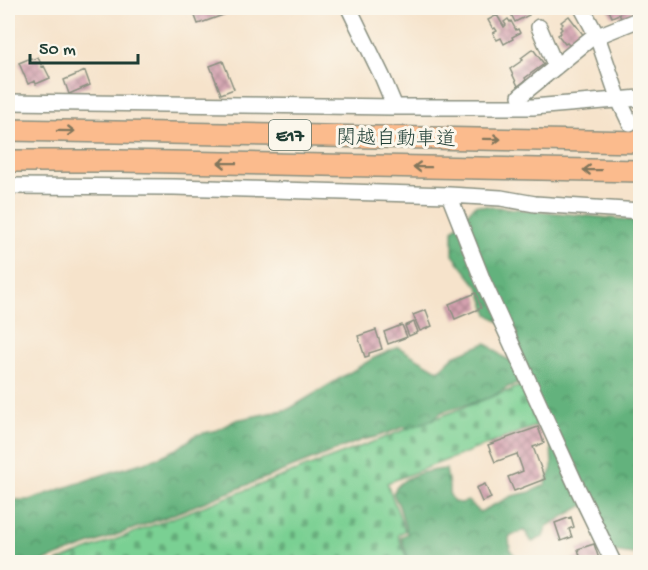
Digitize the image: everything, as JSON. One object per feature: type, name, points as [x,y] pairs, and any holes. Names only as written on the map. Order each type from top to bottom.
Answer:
[{"type":"highway","name":"関越自動車道","points":[[8,130],[640,142]]},
{"type":"highway","name":"関越自動車道","points":[[8,160],[640,171]]},
{"type":"street","points":[[349,8],[395,107]]},
{"type":"street","points":[[582,8],[597,36],[619,100],[630,123]]},
{"type":"street","points":[[520,96],[590,39],[640,18]]},
{"type":"street","points":[[539,27],[556,67]]},
{"type":"street","points":[[8,102],[533,107],[640,98]]},
{"type":"street","points":[[8,186],[174,187],[449,195],[640,211]]},
{"type":"street","points":[[449,195],[483,281],[613,562]]},
{"type":"green space","points":[[475,205],[640,221],[640,555],[612,551],[584,505],[547,526],[543,537],[532,542],[524,530],[509,537],[510,550],[521,562],[409,562],[401,537],[407,533],[393,493],[402,482],[409,478],[423,472],[446,469],[449,493],[454,502],[468,501],[480,512],[512,496],[530,492],[545,485],[552,468],[551,444],[529,391],[520,383],[492,397],[442,412],[424,430],[404,427],[362,440],[161,519],[41,562],[8,562],[8,500],[29,500],[155,459],[177,449],[196,435],[217,430],[236,420],[289,409],[374,358],[398,347],[439,371],[454,356],[486,343],[510,360],[517,346],[517,330],[506,326],[488,314],[479,288],[453,255],[453,230]]},
{"type":"green space","points":[[523,385],[538,425],[387,483],[405,531],[398,535],[408,562],[56,562]]},
{"type":"building","points":[[192,8],[236,8],[237,10],[198,24]]},
{"type":"building","points":[[508,8],[525,8],[529,15],[515,22]]},
{"type":"building","points":[[608,8],[630,8],[633,15],[622,20],[619,14],[612,17]]},
{"type":"building","points":[[497,15],[504,27],[506,25],[504,22],[508,19],[520,33],[504,44],[501,38],[497,40],[493,33],[497,31],[493,29],[488,20]]},
{"type":"building","points":[[569,16],[585,37],[571,47],[565,44],[558,35],[562,29],[561,22]]},
{"type":"building","points":[[533,49],[544,64],[518,86],[510,69]]},
{"type":"building","points":[[38,57],[50,78],[36,84],[35,81],[28,84],[19,63]]},
{"type":"building","points":[[223,61],[234,89],[221,94],[210,66]]},
{"type":"building","points":[[85,71],[90,85],[69,94],[64,80]]},
{"type":"building","points":[[476,293],[481,308],[455,319],[449,304]]},
{"type":"building","points":[[426,310],[432,326],[420,331],[413,315]]},
{"type":"building","points":[[414,322],[418,332],[409,336],[405,326]]},
{"type":"building","points":[[402,325],[407,337],[388,344],[384,332]]},
{"type":"building","points":[[376,330],[382,349],[369,353],[369,356],[365,357],[358,336]]},
{"type":"building","points":[[538,427],[544,443],[533,447],[545,479],[514,491],[508,477],[523,471],[517,454],[495,462],[488,445]]},
{"type":"building","points":[[485,484],[491,498],[482,502],[476,488]]},
{"type":"building","points":[[571,517],[574,527],[569,529],[572,537],[561,541],[555,523]]},
{"type":"building","points":[[594,544],[600,562],[571,562],[570,560],[580,556],[578,549]]}]
